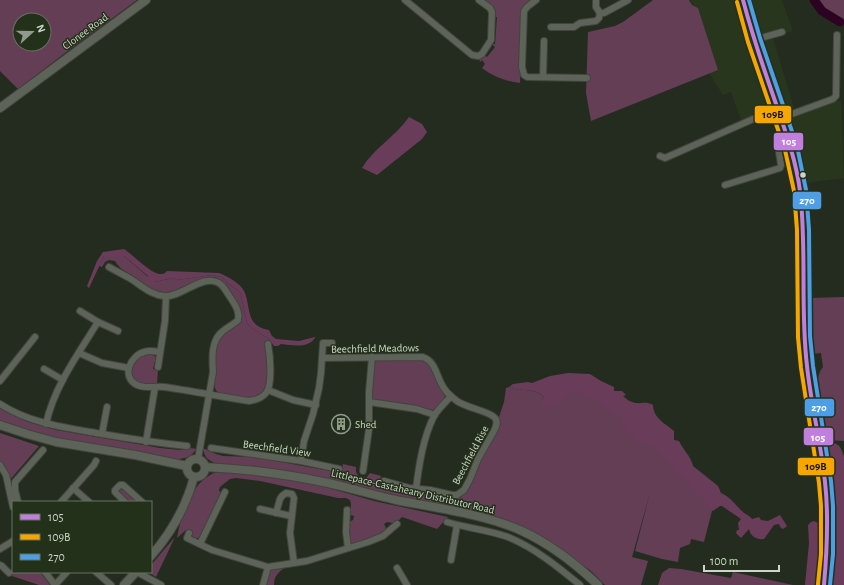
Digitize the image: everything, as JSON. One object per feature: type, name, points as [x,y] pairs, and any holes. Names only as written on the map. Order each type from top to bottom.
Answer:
[{"type":"main road","name":"Clonee Road","points":[[0,108],[146,0]]},
{"type":"main road","points":[[743,0],[754,40],[791,148],[799,180],[802,209],[803,302],[807,368],[825,482],[827,506],[828,554],[824,585]]},
{"type":"main road","points":[[0,425],[56,442],[135,455],[187,466]]},
{"type":"main road","points":[[198,459],[203,462],[205,466],[204,472],[202,475],[194,477],[187,472],[187,466],[190,461],[198,459]]},
{"type":"main road","name":"Littlepace-Castaheany Distributor Road","points":[[205,466],[248,469],[285,474],[386,498],[492,520],[522,531],[541,541],[571,562],[598,585]]},
{"type":"main road","points":[[152,555],[164,540],[182,511],[194,477]]},
{"type":"main road","points":[[124,585],[135,573]]},
{"type":"street","points":[[408,1],[472,55],[476,56],[482,54],[490,43],[491,36],[492,12],[490,8],[479,0]]},
{"type":"street","points":[[536,0],[524,11],[522,72],[527,77],[587,78]]},
{"type":"street","points":[[551,27],[574,27],[580,23],[596,21],[599,18],[600,13],[596,7],[596,0]]},
{"type":"street","points":[[600,13],[604,13],[628,0]]},
{"type":"street","points":[[754,40],[782,32]]},
{"type":"street","points":[[781,118],[833,99],[836,96],[837,35]]},
{"type":"street","points":[[543,77],[544,41]]},
{"type":"street","points":[[660,156],[661,158],[665,158],[778,108]]},
{"type":"street","points":[[725,185],[780,168],[779,152],[791,148]]},
{"type":"street","points":[[109,267],[131,279],[150,292],[166,296],[210,280],[222,285],[238,309],[240,315],[238,320],[222,332],[214,344],[212,358],[213,372],[198,459]]},
{"type":"street","points":[[158,367],[159,352],[165,321],[166,296]]},
{"type":"street","points":[[80,311],[98,322],[118,331]]},
{"type":"street","points":[[46,424],[48,414],[63,380],[98,322]]},
{"type":"street","points":[[0,381],[35,337]]},
{"type":"street","points":[[301,461],[304,441],[316,405],[321,373],[323,343],[332,343]]},
{"type":"street","points":[[159,352],[142,352],[133,359],[129,368],[130,377],[136,384],[253,401],[261,398],[268,390],[271,348]]},
{"type":"street","points":[[79,353],[102,363],[129,368]]},
{"type":"street","name":"Beechfield Meadows","points":[[322,358],[422,356],[431,362],[441,383],[451,396],[465,406],[490,414],[496,419]]},
{"type":"street","points":[[363,471],[369,430],[372,357]]},
{"type":"street","points":[[44,369],[63,380]]},
{"type":"street","points":[[146,442],[155,387]]},
{"type":"street","points":[[268,390],[294,400],[316,405]]},
{"type":"street","points":[[416,489],[420,460],[435,415],[451,396]]},
{"type":"street","points":[[369,402],[417,409],[435,415]]},
{"type":"street","points":[[0,404],[14,413],[46,424],[146,442],[187,446]]},
{"type":"street","points":[[102,434],[107,408]]},
{"type":"street","name":"Beechfield Rise","points":[[384,481],[416,489],[437,491],[452,495],[461,493],[470,479],[478,459],[494,431],[496,419]]},
{"type":"street","name":"Beechfield View","points":[[211,448],[301,461],[339,469]]},
{"type":"street","points":[[18,501],[14,490],[15,482],[44,450]]},
{"type":"street","points":[[62,501],[96,461]]},
{"type":"street","points":[[0,465],[6,475],[12,502]]},
{"type":"street","points":[[124,501],[115,492],[120,485],[123,485],[141,501]]},
{"type":"street","points":[[73,488],[88,501]]},
{"type":"street","points":[[200,544],[225,492]]},
{"type":"street","points":[[276,513],[282,496],[288,493],[292,494],[294,498],[290,533],[294,563]]},
{"type":"street","points":[[260,509],[291,516]]},
{"type":"street","points":[[347,510],[346,532],[348,548]]},
{"type":"street","points":[[447,522],[493,533],[523,544],[552,562],[580,585]]},
{"type":"street","points":[[189,533],[187,538],[212,550],[268,567],[321,557],[380,538],[397,524]]},
{"type":"street","points":[[451,560],[457,525]]},
{"type":"street","points":[[0,550],[12,542]]},
{"type":"street","points":[[0,565],[9,573]]},
{"type":"street","points":[[262,585],[268,567]]},
{"type":"street","points":[[397,568],[407,585]]},
{"type":"street","points":[[46,573],[55,585],[66,573]]},
{"type":"street","points":[[97,573],[111,585]]},
{"type":"street","points":[[138,573],[161,585]]},
{"type":"shaded area","points":[[0,0],[137,0],[65,53],[18,89],[0,71]]},
{"type":"shaded area","points":[[483,0],[532,0],[522,8],[520,83],[500,78],[482,68],[485,64],[482,60],[480,62],[479,58],[484,55],[487,57],[495,47],[492,44],[495,44],[497,17],[494,17]]},
{"type":"shaded area","points":[[653,0],[689,0],[692,5],[698,8],[718,70],[591,121],[586,93],[588,32],[615,26],[623,22]]},
{"type":"shaded area","points":[[690,0],[782,0],[793,31],[773,38],[794,108],[782,113],[779,104],[741,120],[731,92],[723,95],[709,73],[718,70],[698,8],[696,8]]},
{"type":"shaded area","points":[[816,0],[844,0],[844,23],[822,9]]},
{"type":"shaded area","points":[[836,101],[841,101],[844,178],[806,183],[802,159],[788,120]]},
{"type":"shaded area","points":[[409,117],[422,124],[427,132],[422,139],[377,175],[362,168],[373,154],[404,124]]},
{"type":"shaded area","points":[[124,249],[147,268],[157,273],[163,274],[167,271],[222,274],[241,286],[245,293],[253,321],[256,325],[269,330],[272,336],[276,339],[299,341],[315,338],[308,344],[304,345],[281,344],[274,346],[269,339],[247,323],[239,291],[222,277],[212,275],[177,280],[173,278],[154,282],[148,280],[148,276],[124,256],[104,256],[89,288],[87,286],[97,261],[103,252]]},
{"type":"shaded area","points":[[104,256],[124,256],[154,282],[173,278],[177,280],[212,275],[222,277],[239,291],[247,323],[269,339],[272,345],[266,341],[268,366],[266,384],[258,397],[250,399],[239,398],[219,393],[215,389],[216,346],[224,333],[235,327],[241,318],[238,305],[234,298],[219,280],[215,277],[182,290],[167,292],[160,291],[151,288],[119,267],[115,261],[109,260],[105,262],[102,267],[99,266]]},
{"type":"shaded area","points":[[844,297],[844,441],[823,440],[816,383],[823,367],[821,353],[811,354],[810,298]]},
{"type":"shaded area","points":[[144,354],[152,354],[156,357],[153,369],[158,370],[157,384],[140,384],[133,378],[131,372],[132,365]]},
{"type":"shaded area","points":[[380,359],[424,360],[429,363],[445,395],[442,402],[432,411],[407,404],[374,400],[372,398],[374,363]]},
{"type":"shaded area","points":[[568,373],[590,374],[614,387],[614,391],[622,391],[626,395],[623,396],[632,402],[649,403],[653,405],[655,414],[674,431],[674,440],[679,441],[691,459],[693,466],[718,486],[721,493],[728,497],[752,519],[759,517],[761,520],[768,521],[780,515],[787,526],[783,529],[779,524],[774,525],[764,539],[754,537],[749,529],[741,538],[736,533],[737,530],[739,530],[738,523],[741,519],[722,506],[713,511],[653,446],[638,441],[625,428],[621,419],[595,400],[571,390],[556,407],[553,405],[542,409],[539,406],[544,397],[540,394],[509,387],[513,384],[528,382],[532,383],[550,376]]},
{"type":"shaded area","points":[[561,383],[613,407],[718,501],[712,511],[704,542],[691,539],[690,544],[680,548],[678,562],[635,551],[650,493],[632,557],[648,561],[641,585],[605,585],[591,571],[543,537],[494,516],[477,511],[402,498],[289,471],[215,463],[208,459],[203,451],[203,448],[223,456],[254,457],[341,473],[343,464],[356,467],[356,472],[359,477],[366,478],[370,473],[381,476],[379,484],[437,497],[438,494],[457,498],[461,497],[469,487],[481,458],[499,428],[499,417],[504,402],[506,388],[509,387],[535,392],[544,397],[542,400]]},
{"type":"shaded area","points":[[0,407],[28,422],[56,430],[160,448],[180,450],[190,448],[197,449],[189,457],[175,460],[70,442],[40,435],[0,422]]},
{"type":"shaded area","points":[[0,433],[39,446],[9,481],[0,462]]},
{"type":"shaded area","points":[[822,441],[837,444],[841,448],[844,457],[844,585],[828,585],[832,551],[832,517]]},
{"type":"shaded area","points":[[221,471],[305,481],[374,501],[448,517],[437,529],[402,517],[393,523],[387,522],[384,524],[386,528],[385,531],[378,536],[352,544],[349,541],[349,522],[353,520],[354,516],[350,515],[350,500],[260,481],[236,478],[230,479],[220,487],[219,491],[221,492],[221,495],[200,538],[195,538],[192,536],[192,533],[186,530],[177,538],[185,508],[190,497],[203,480],[211,474]]},
{"type":"shaded area","points":[[119,490],[124,490],[137,501],[129,501],[120,493]]},
{"type":"shaded area","points":[[814,521],[820,526],[823,526],[826,535],[822,539],[824,554],[821,585],[805,585],[809,543],[808,525]]},
{"type":"shaded area","points":[[175,537],[156,577],[150,573],[152,573],[152,564]]},
{"type":"shaded area","points":[[284,568],[278,573],[274,585],[265,585],[271,570]]},
{"type":"shaded area","points":[[669,568],[731,578],[733,572],[793,585],[658,585],[662,573]]},
{"type":"shaded area","points":[[12,573],[41,573],[50,585],[39,585],[9,575]]},
{"type":"waterway","points":[[814,0],[822,11],[840,22]]},
{"type":"transit line","name":"105","points":[[743,0],[790,145],[800,191],[803,235],[805,344],[809,381],[823,467],[827,508],[824,585]]},
{"type":"transit line","name":"270","points":[[749,0],[760,38],[797,146],[806,190],[809,230],[810,336],[813,366],[831,481],[833,506],[833,554],[830,585]]},
{"type":"transit line","name":"109B","points":[[737,2],[748,42],[785,150],[794,191],[797,230],[798,337],[801,368],[819,483],[821,506],[821,554],[818,584]]},
{"type":"place","name":"Shed","points":[[341,424]]}]
